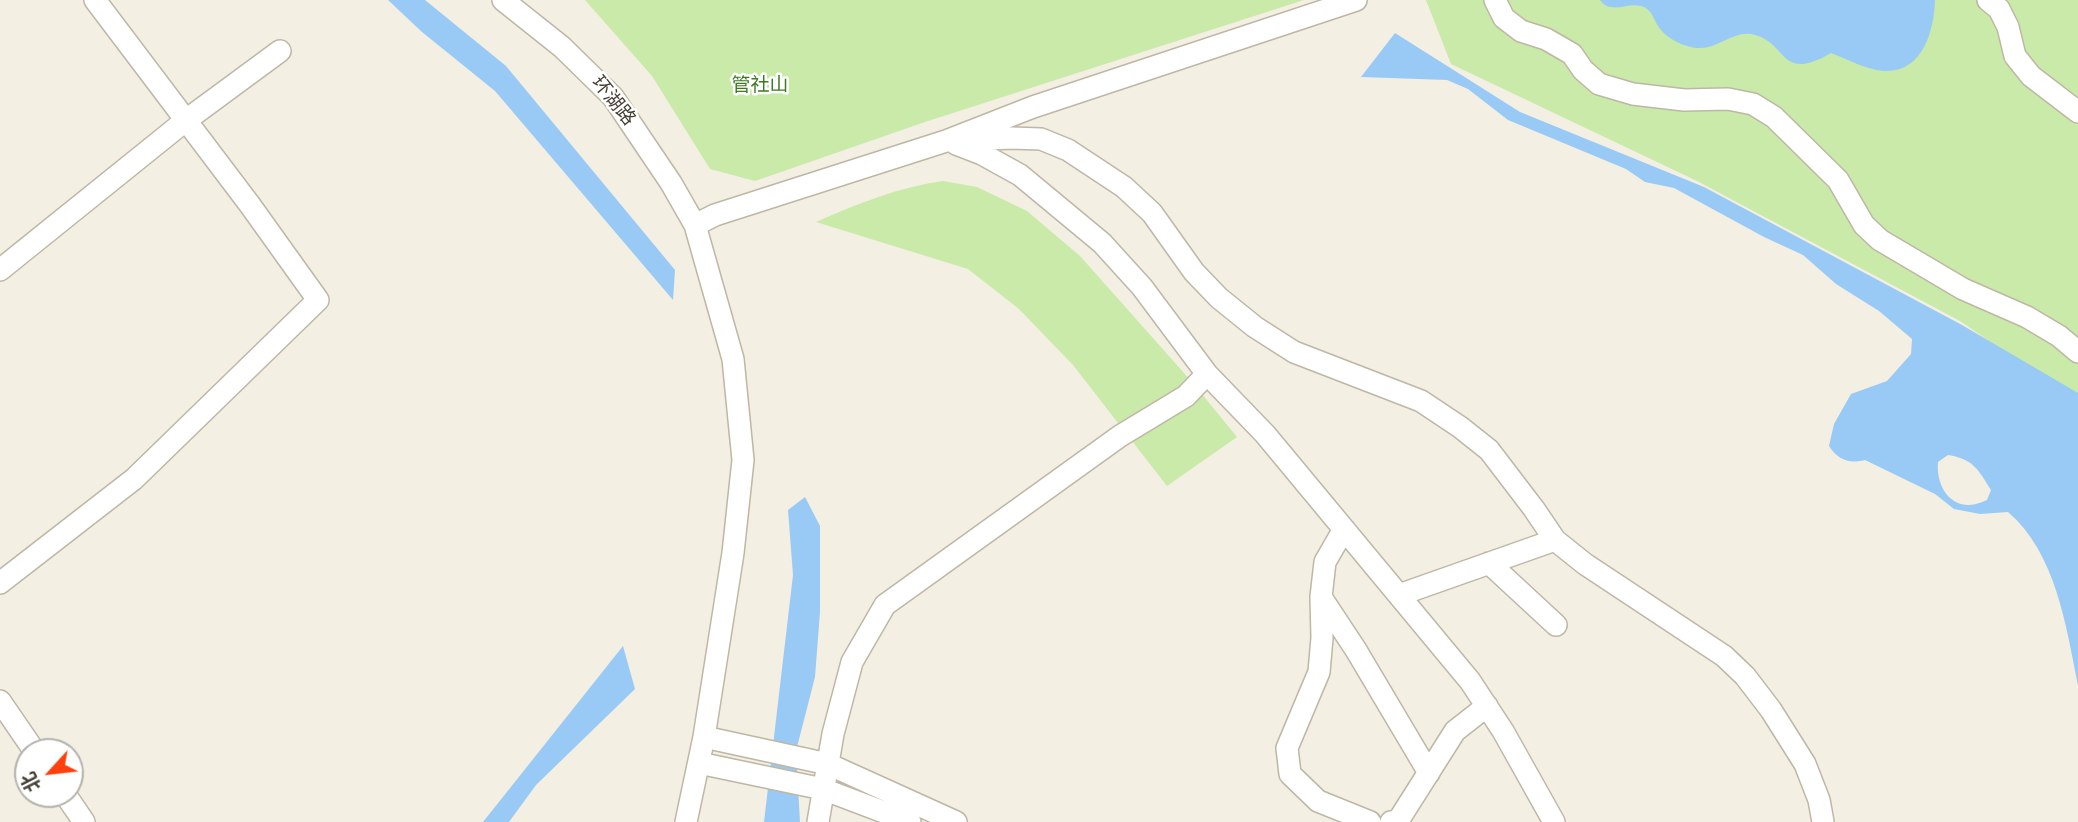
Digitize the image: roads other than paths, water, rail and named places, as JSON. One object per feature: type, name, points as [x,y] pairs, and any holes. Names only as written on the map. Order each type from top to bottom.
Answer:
[{"type":"street","points":[[0,583],[134,480],[317,300],[250,205],[95,0]]},
{"type":"street","name":"环湖路","points":[[503,0],[562,47],[613,97],[671,183],[695,225],[733,359],[743,460],[733,553],[704,737],[687,822]]},
{"type":"street","points":[[695,225],[715,215],[946,141],[1033,107],[1356,0]]},
{"type":"street","points":[[1495,0],[1504,18],[1521,31],[1546,39],[1572,54],[1599,84],[1633,94],[1684,100],[1728,99],[1753,104],[1774,117],[1838,180],[1864,225],[1880,240],[1963,289],[2027,317],[2059,336],[2078,352]]},
{"type":"street","points":[[1989,0],[1999,9],[2008,27],[2015,56],[2031,76],[2078,112]]},
{"type":"street","points":[[0,270],[185,121],[280,51]]},
{"type":"street","points":[[1020,175],[1013,157],[1011,138],[1017,122],[1033,107]]},
{"type":"street","points":[[946,141],[1041,139],[1068,149],[1124,187],[1152,213],[1194,272],[1219,298],[1265,333],[1294,352],[1422,401],[1460,427],[1489,450],[1555,540],[1585,564],[1724,656],[1745,676],[1771,710],[1805,764],[1819,800],[1823,822]]},
{"type":"street","points":[[946,141],[982,154],[1020,175],[1102,243],[1142,287],[1207,374],[1265,434],[1470,681],[1554,822]]},
{"type":"street","points":[[818,822],[828,764],[852,662],[885,605],[1120,436],[1186,396],[1207,374]]},
{"type":"street","points":[[1344,529],[1325,562],[1319,672],[1287,748],[1290,774],[1318,801],[1370,822]]},
{"type":"street","points":[[1399,594],[1555,540]]},
{"type":"street","points":[[1489,563],[1556,625]]},
{"type":"street","points":[[1321,597],[1429,772]]},
{"type":"street","points":[[0,701],[25,738]]},
{"type":"street","points":[[1391,822],[1398,821],[1455,732],[1487,706]]},
{"type":"street","points":[[704,737],[828,764],[956,822]]},
{"type":"street","points":[[699,764],[823,789],[910,822]]},
{"type":"water","points":[[388,0],[425,0],[506,66],[675,270],[673,300],[495,91],[422,32]]},
{"type":"water","points":[[1600,0],[1935,0],[1932,25],[1917,58],[1897,70],[1884,71],[1831,53],[1801,64],[1792,62],[1772,44],[1751,34],[1738,35],[1705,48],[1689,47],[1664,34],[1645,8],[1636,5],[1609,7]]},
{"type":"water","points":[[1395,33],[1520,112],[1704,187],[1962,325],[2078,393],[2078,685],[2063,615],[2048,569],[2038,548],[2008,512],[1980,514],[1954,509],[1935,494],[1865,460],[1849,461],[1840,458],[1829,446],[1834,424],[1851,394],[1887,381],[1911,354],[1912,339],[1879,311],[1836,284],[1803,255],[1674,188],[1645,182],[1626,169],[1508,120],[1468,89],[1447,80],[1361,77]],"holes":[[[1948,455],[1963,459],[1974,466],[1991,490],[1987,500],[1971,505],[1961,504],[1944,491],[1938,462]]]},
{"type":"water","points":[[805,497],[820,526],[820,612],[815,677],[796,751],[800,822],[764,822],[793,575],[788,510]]},
{"type":"water","points":[[623,646],[635,689],[536,785],[509,822],[483,822]]},
{"type":"park label","name":"管社山","points":[[760,87]]}]
